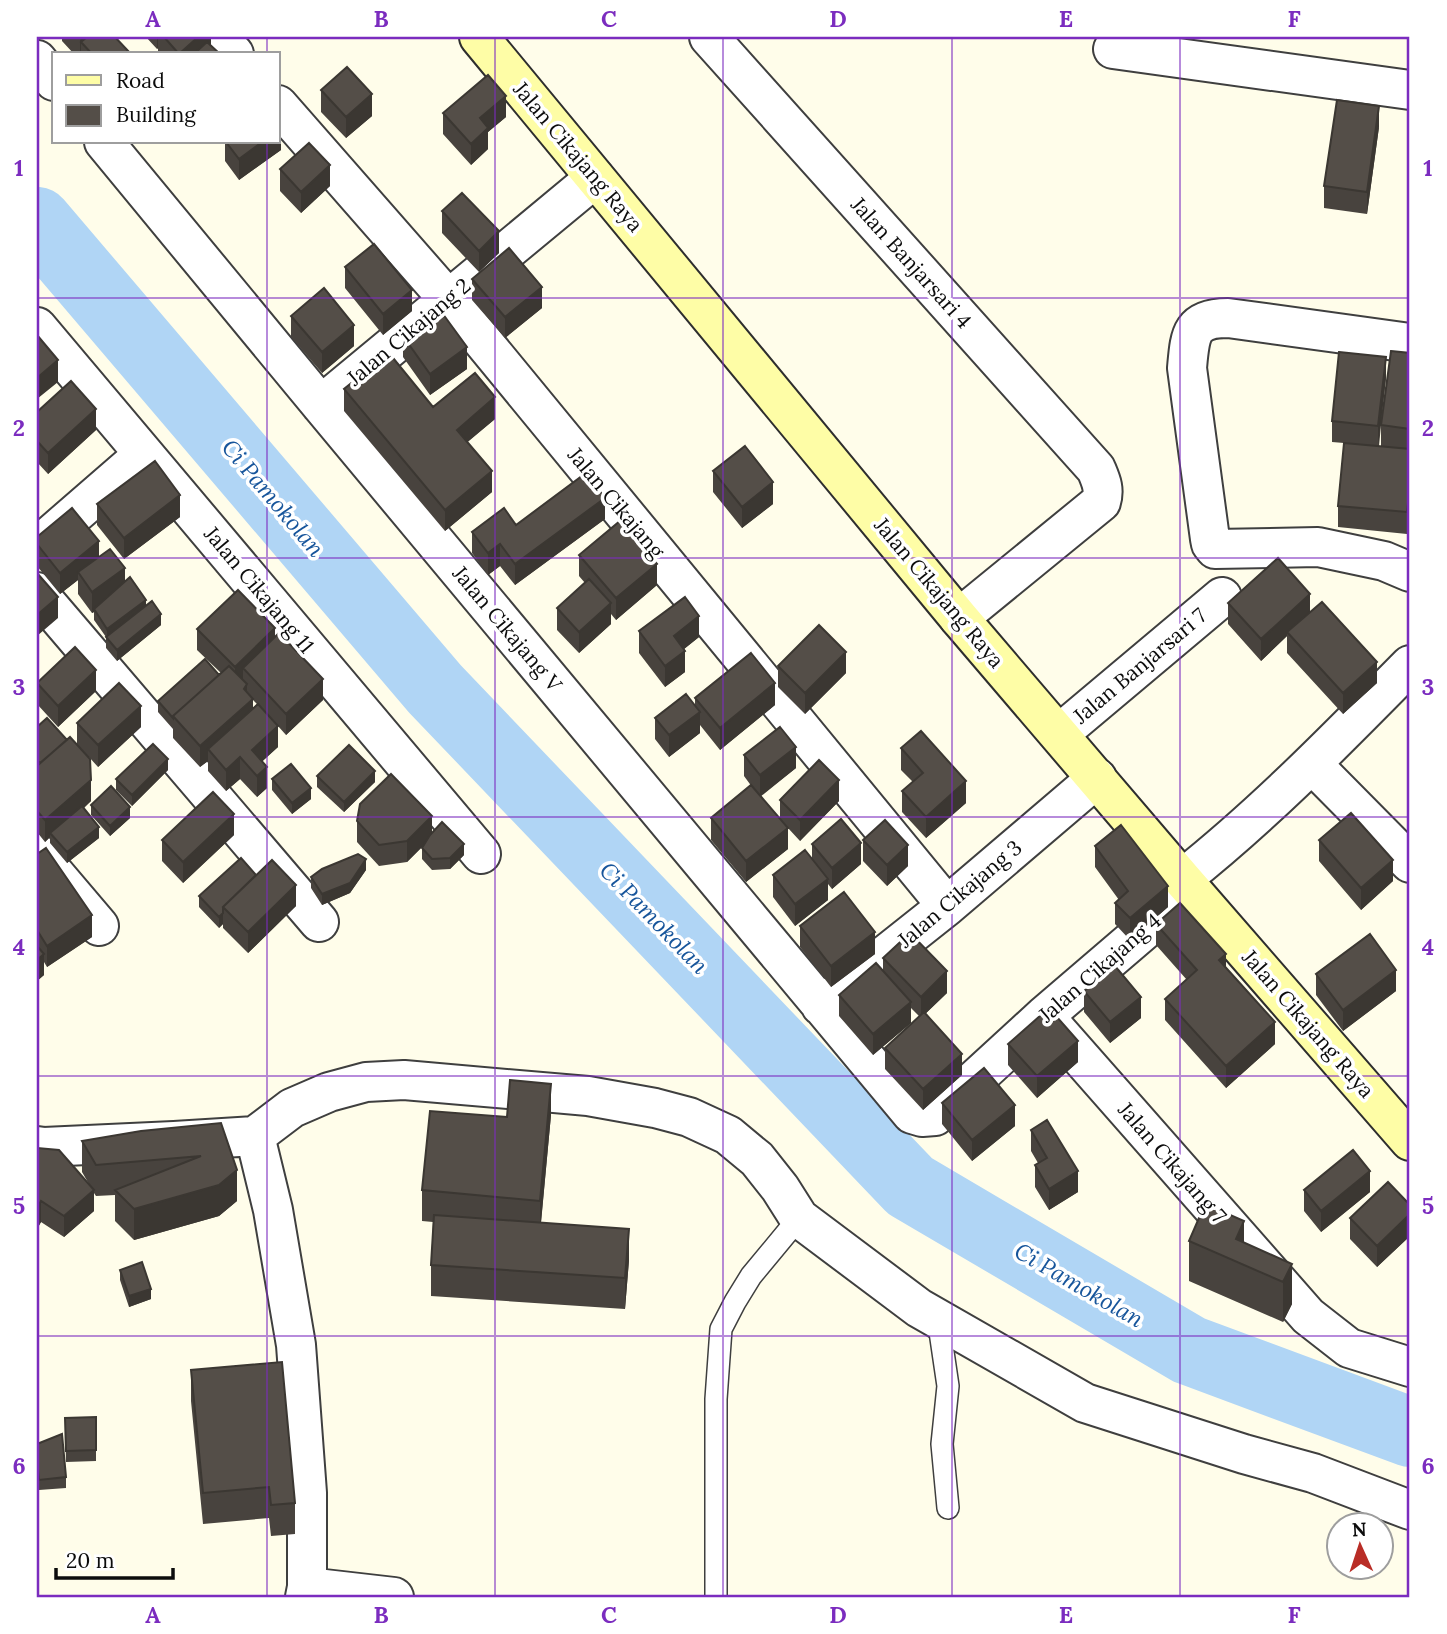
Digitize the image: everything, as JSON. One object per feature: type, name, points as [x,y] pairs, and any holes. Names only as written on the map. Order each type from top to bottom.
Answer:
[{"type":"main road","name":"Jalan Cikajang Raya","points":[[479,37],[958,618],[1410,1141]]},
{"type":"street","points":[[219,37],[232,52]]},
{"type":"street","name":"Jalan Banjarsari 4","points":[[709,37],[1096,469],[1102,482],[1104,493],[1101,502],[958,618]]},
{"type":"street","points":[[1113,49],[1410,90]]},
{"type":"street","points":[[37,60],[52,79]]},
{"type":"street","name":"Jalan Cikajang","points":[[280,106],[448,299],[947,906]]},
{"type":"street","name":"Jalan Cikajang V","points":[[106,144],[912,1114]]},
{"type":"street","name":"Jalan Cikajang 2","points":[[321,405],[595,178]]},
{"type":"street","points":[[1410,343],[1212,318],[1198,324],[1190,342],[1187,368],[1211,544],[1215,549],[1318,547],[1384,561],[1410,572]]},
{"type":"street","name":"Jalan Cikajang 11","points":[[37,327],[481,854]]},
{"type":"street","points":[[37,547],[144,454]]},
{"type":"street","points":[[37,592],[319,922]]},
{"type":"street","name":"Jalan Banjarsari 7","points":[[1059,734],[1222,597]]},
{"type":"street","name":"Jalan Cikajang 4","points":[[912,1114],[927,1118],[935,1116],[1187,884],[1218,850],[1312,764],[1410,666]]},
{"type":"street","points":[[1312,764],[1410,863]]},
{"type":"street","name":"Jalan Cikajang 3","points":[[821,1006],[947,906],[1097,778]]},
{"type":"street","points":[[37,853],[99,926]]},
{"type":"street","name":"Jalan Cikajang 7","points":[[1044,1016],[1308,1316],[1349,1348],[1410,1367]]},
{"type":"street","points":[[37,1146],[174,1142],[255,1136],[292,1108],[329,1092],[366,1082],[404,1080],[588,1097],[655,1108],[689,1117],[728,1135],[757,1159],[799,1218],[919,1308],[1085,1403],[1244,1454],[1314,1473],[1410,1510]]},
{"type":"street","points":[[255,1136],[273,1210],[296,1345],[307,1493],[306,1592],[394,1597]]},
{"type":"lane","points":[[716,1597],[716,1399],[721,1329],[751,1276],[799,1218]]},
{"type":"lane","points":[[939,1318],[948,1386],[943,1444],[948,1508]]},
{"type":"building","points":[[87,37],[115,37],[129,52],[90,52],[81,42]]},
{"type":"building","points":[[164,37],[198,37],[181,52],[177,52]]},
{"type":"building","points":[[207,42],[218,52],[196,52]]},
{"type":"building","points":[[347,67],[372,94],[346,117],[321,90]]},
{"type":"building","points":[[488,75],[506,96],[480,118],[488,128],[471,144],[443,113]]},
{"type":"building","points":[[1337,100],[1379,106],[1367,192],[1324,186]]},
{"type":"building","points":[[309,143],[330,165],[301,192],[280,169]]},
{"type":"building","points":[[228,144],[259,144],[239,159]]},
{"type":"building","points":[[462,193],[499,231],[479,251],[442,211]]},
{"type":"building","points":[[374,244],[412,290],[383,314],[345,267]]},
{"type":"building","points":[[509,248],[542,287],[505,317],[472,279]]},
{"type":"building","points":[[324,288],[354,325],[322,352],[291,316]]},
{"type":"building","points":[[440,310],[467,347],[430,374],[403,336]]},
{"type":"building","points":[[37,335],[58,360],[37,378]]},
{"type":"building","points":[[1391,351],[1410,353],[1410,429],[1381,425]]},
{"type":"building","points":[[1339,352],[1386,357],[1378,426],[1332,421]]},
{"type":"building","points":[[389,353],[433,407],[475,373],[495,397],[457,430],[492,471],[445,510],[344,389]]},
{"type":"building","points":[[71,381],[96,409],[48,453],[37,441],[37,412]]},
{"type":"building","points":[[1344,443],[1410,449],[1407,512],[1338,506]]},
{"type":"building","points":[[745,446],[773,482],[742,507],[713,471]]},
{"type":"building","points":[[155,461],[180,495],[124,538],[97,504]]},
{"type":"building","points":[[586,473],[605,498],[515,564],[500,544],[488,553],[472,532],[504,508],[516,525]]},
{"type":"building","points":[[72,508],[99,541],[60,573],[37,544],[37,537]]},
{"type":"building","points":[[620,521],[657,564],[616,598],[579,555]]},
{"type":"building","points":[[110,549],[125,568],[92,592],[78,572]]},
{"type":"building","points":[[1278,558],[1310,594],[1261,639],[1228,603]]},
{"type":"building","points":[[37,573],[58,597],[37,615]]},
{"type":"building","points":[[130,577],[146,600],[107,629],[94,609]]},
{"type":"building","points":[[589,579],[611,603],[579,632],[557,608]]},
{"type":"building","points":[[238,590],[275,628],[235,667],[197,629]]},
{"type":"building","points":[[685,597],[699,616],[674,636],[685,651],[665,666],[639,631]]},
{"type":"building","points":[[152,601],[161,614],[117,650],[106,637]]},
{"type":"building","points":[[1322,602],[1377,662],[1343,693],[1287,632]]},
{"type":"building","points":[[819,625],[846,652],[805,693],[778,666]]},
{"type":"building","points":[[279,633],[323,679],[286,714],[243,668]]},
{"type":"building","points":[[75,647],[96,670],[58,706],[37,683]]},
{"type":"building","points":[[751,653],[775,683],[720,728],[695,698]]},
{"type":"building","points":[[205,659],[219,675],[173,718],[158,701]]},
{"type":"building","points":[[229,666],[247,684],[244,689],[253,699],[200,746],[173,716]]},
{"type":"building","points":[[119,683],[141,706],[98,745],[77,723]]},
{"type":"building","points":[[686,694],[700,712],[669,735],[655,718]]},
{"type":"building","points":[[258,704],[278,726],[252,750],[267,767],[257,776],[240,757],[226,770],[208,749]]},
{"type":"building","points":[[47,718],[67,740],[40,763],[37,760],[37,727]]},
{"type":"building","points":[[780,727],[796,747],[760,775],[744,755]]},
{"type":"building","points":[[921,731],[966,781],[926,817],[902,791],[923,773],[901,748]]},
{"type":"building","points":[[70,737],[90,759],[91,780],[45,820],[37,811],[37,766]]},
{"type":"building","points":[[153,744],[168,759],[132,795],[116,779]]},
{"type":"building","points":[[349,745],[375,771],[344,802],[317,776]]},
{"type":"building","points":[[819,760],[839,780],[800,820],[780,800]]},
{"type":"building","points":[[291,764],[311,788],[292,803],[272,779]]},
{"type":"building","points":[[391,774],[432,816],[407,841],[379,845],[357,821],[360,804]]},
{"type":"building","points":[[751,785],[788,828],[746,861],[711,818]]},
{"type":"building","points":[[111,786],[130,807],[110,826],[91,805]]},
{"type":"building","points":[[213,792],[234,814],[183,862],[162,840]]},
{"type":"building","points":[[82,806],[99,827],[67,852],[50,833]]},
{"type":"building","points":[[1351,813],[1393,860],[1361,888],[1319,840]]},
{"type":"building","points":[[841,819],[861,843],[832,868],[812,844]]},
{"type":"building","points":[[885,820],[908,845],[887,865],[863,840]]},
{"type":"building","points":[[442,822],[464,844],[450,858],[432,859],[422,848]]},
{"type":"building","points":[[1121,825],[1168,886],[1130,918],[1115,903],[1128,891],[1095,846]]},
{"type":"building","points":[[46,848],[92,915],[47,946],[37,930],[37,854]]},
{"type":"building","points":[[805,850],[828,879],[795,904],[773,875]]},
{"type":"building","points":[[358,854],[366,859],[350,883],[322,894],[311,877],[322,869]]},
{"type":"building","points":[[241,858],[256,875],[223,907],[223,913],[219,917],[199,896]]},
{"type":"building","points":[[272,860],[296,885],[248,932],[223,907]]},
{"type":"building","points":[[844,892],[875,932],[831,966],[800,926]]},
{"type":"building","points":[[1180,903],[1226,954],[1219,960],[1275,1022],[1226,1066],[1165,999],[1197,970],[1156,924]]},
{"type":"building","points":[[910,933],[947,971],[921,997],[883,958]]},
{"type":"building","points":[[1370,934],[1396,970],[1343,1010],[1316,974]]},
{"type":"building","points":[[37,946],[44,954],[37,960]]},
{"type":"building","points":[[876,963],[911,1002],[873,1034],[839,995]]},
{"type":"building","points":[[1115,966],[1141,997],[1110,1022],[1084,991]]},
{"type":"building","points":[[1049,1008],[1078,1041],[1037,1076],[1008,1044]]},
{"type":"building","points":[[924,1012],[962,1054],[923,1089],[885,1048]]},
{"type":"building","points":[[984,1068],[1015,1105],[972,1140],[942,1103]]},
{"type":"building","points":[[510,1080],[551,1084],[540,1201],[422,1190],[430,1111],[507,1117]]},
{"type":"building","points":[[1047,1120],[1078,1171],[1049,1189],[1035,1165],[1047,1158],[1031,1130]]},
{"type":"building","points":[[221,1123],[237,1170],[219,1185],[134,1209],[115,1190],[201,1156],[96,1165],[82,1141],[141,1131]]},
{"type":"building","points":[[37,1148],[59,1150],[94,1190],[64,1216],[41,1201],[37,1208]]},
{"type":"building","points":[[1353,1150],[1370,1171],[1321,1211],[1304,1190]]},
{"type":"building","points":[[1388,1182],[1410,1205],[1410,1214],[1377,1246],[1350,1218]]},
{"type":"building","points":[[1205,1204],[1244,1221],[1236,1239],[1292,1264],[1283,1282],[1189,1241]]},
{"type":"building","points":[[434,1215],[629,1229],[625,1278],[431,1265]]},
{"type":"building","points":[[142,1262],[151,1289],[129,1296],[120,1270]]},
{"type":"building","points":[[282,1362],[295,1503],[271,1505],[269,1487],[203,1493],[191,1370]]},
{"type":"building","points":[[96,1417],[96,1450],[66,1451],[65,1418]]},
{"type":"building","points":[[62,1434],[66,1477],[39,1480],[37,1444]]},
{"type":"waterway","name":"Ci Pamokolan","points":[[37,222],[435,689],[910,1186],[1189,1350],[1410,1432]]}]
